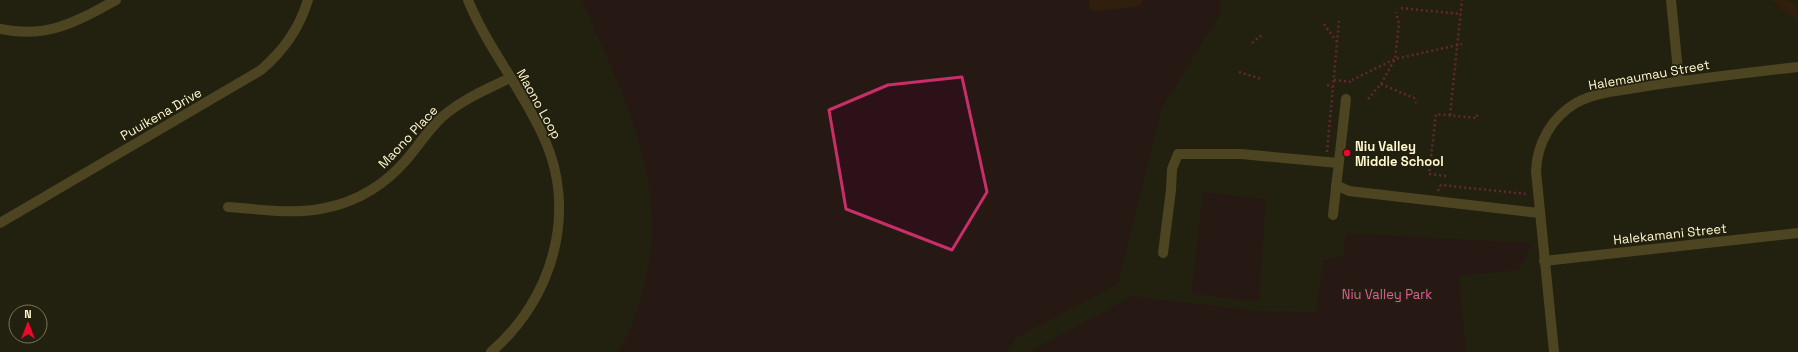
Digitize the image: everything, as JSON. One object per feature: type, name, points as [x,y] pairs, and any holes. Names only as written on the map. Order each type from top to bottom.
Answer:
[{"type":"street","points":[[0,29],[24,33],[53,30],[80,20],[116,0]]},
{"type":"street","name":"Puuikena Drive","points":[[0,223],[261,70],[283,50],[299,25],[308,0]]},
{"type":"street","name":"Maono Loop","points":[[468,0],[483,33],[537,123],[552,157],[559,193],[558,230],[550,266],[536,300],[514,330],[491,352]]},
{"type":"street","points":[[1671,0],[1679,81]]},
{"type":"street","name":"Halemaumau Street","points":[[1554,352],[1537,195],[1536,166],[1541,144],[1553,123],[1569,108],[1596,95],[1679,81],[1798,67]]},
{"type":"street","name":"Maono Place","points":[[228,208],[311,211],[355,199],[379,185],[398,169],[432,126],[443,116],[468,99],[510,78]]},
{"type":"street","points":[[1333,215],[1346,99]]},
{"type":"street","points":[[1163,253],[1171,190],[1172,169],[1178,154],[1241,154],[1338,163]]},
{"type":"street","points":[[1336,185],[1349,191],[1539,213]]},
{"type":"street","name":"Halekamani Street","points":[[1544,261],[1798,233]]},
{"type":"path","points":[[1450,115],[1462,0]]},
{"type":"path","points":[[1401,8],[1461,14]]},
{"type":"path","points":[[1368,99],[1380,84],[1395,59],[1399,24],[1396,12]]},
{"type":"path","points":[[1328,158],[1327,151],[1339,21]]},
{"type":"path","points":[[1324,24],[1338,42]]},
{"type":"path","points":[[1252,44],[1263,34]]},
{"type":"path","points":[[1334,80],[1352,81],[1395,59],[1462,44]]},
{"type":"path","points":[[1239,72],[1261,79]]},
{"type":"path","points":[[1380,84],[1414,98],[1416,103]]},
{"type":"path","points":[[1327,86],[1333,87]]},
{"type":"path","points":[[1446,176],[1429,174],[1436,114],[1476,118],[1477,113]]},
{"type":"path","points":[[1437,193],[1442,185],[1537,195]]},
{"type":"highlighted area","points":[[962,77],[987,192],[952,250],[846,209],[829,110],[888,85]]},
{"type":"green space","points":[[582,0],[1220,0],[1221,13],[1162,108],[1118,284],[1016,338],[1008,352],[618,352],[626,338],[638,308],[642,293],[650,253],[651,215],[647,178],[639,142],[613,72]]},
{"type":"green space","points":[[1203,192],[1266,199],[1259,302],[1191,294]]},
{"type":"green space","name":"Niu Valley Park","points":[[1346,233],[1532,243],[1519,270],[1459,276],[1466,352],[1029,352],[1132,296],[1260,311],[1316,312],[1323,260],[1343,256]]},
{"type":"shaded area","points":[[1772,0],[1788,0],[1798,6],[1798,20],[1780,9]]},
{"type":"waterway","points":[[1095,5],[1136,0]]},
{"type":"place","name":"Niu Valley Middle School","points":[[1347,153]]}]
